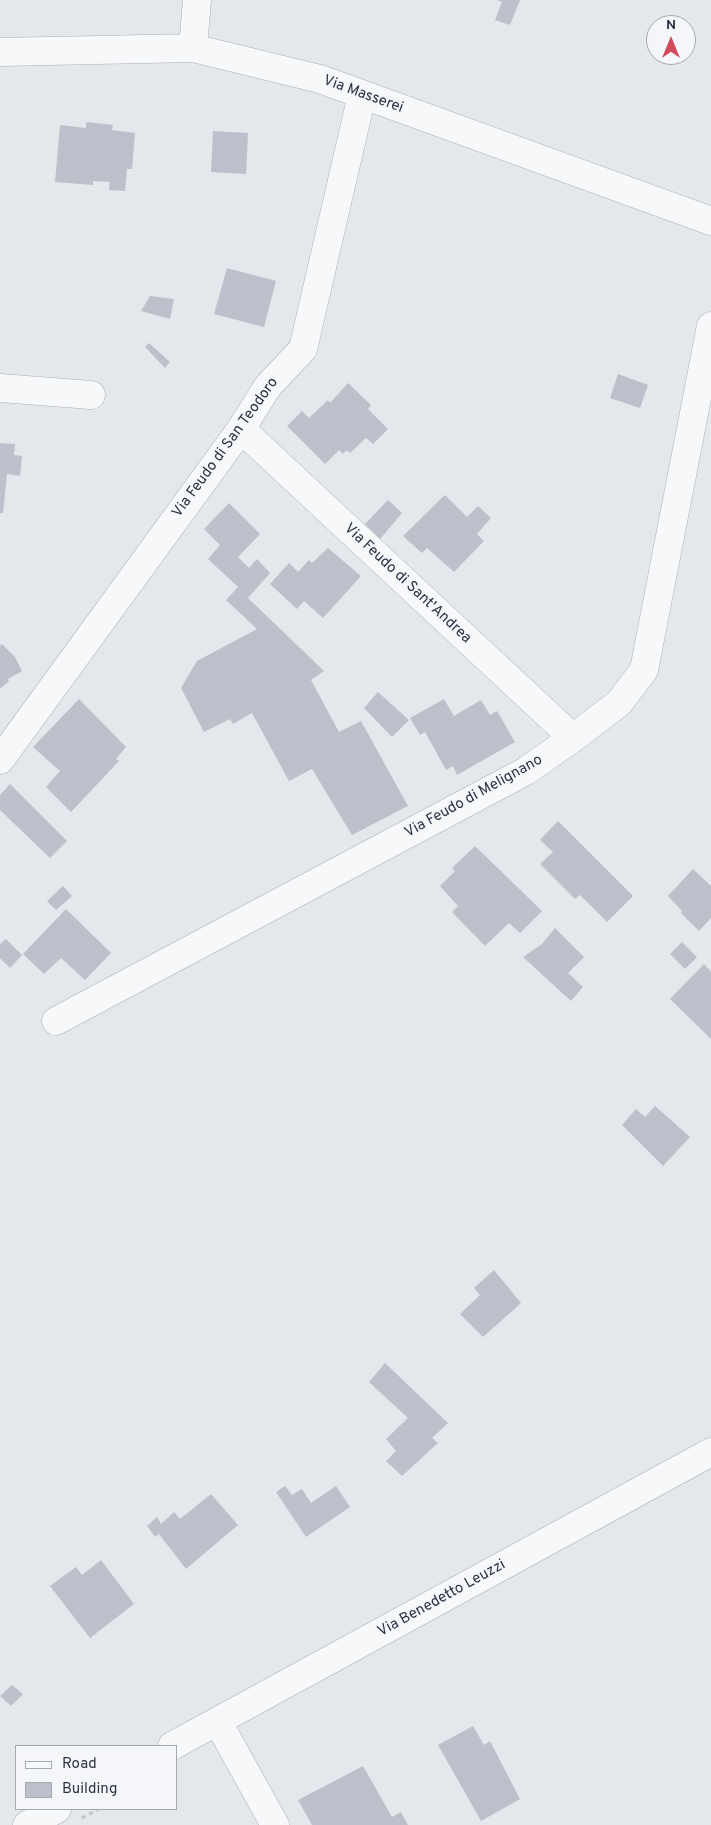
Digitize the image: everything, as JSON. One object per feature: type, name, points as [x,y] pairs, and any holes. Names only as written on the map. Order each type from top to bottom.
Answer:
[{"type":"street","points":[[193,48],[197,0]]},
{"type":"street","name":"Via Masserei","points":[[0,52],[193,48],[320,80],[711,221]]},
{"type":"street","name":"Via Feudo di San Teodoro","points":[[0,760],[241,429],[268,386],[303,349],[362,95]]},
{"type":"street","name":"Via Feudo di Melignano","points":[[56,1021],[526,771],[619,703],[644,670],[711,326]]},
{"type":"street","points":[[0,388],[91,395]]},
{"type":"street","name":"Via Feudo di Sant'Andrea","points":[[241,429],[573,738]]},
{"type":"street","name":"Via Benedetto Leuzzi","points":[[174,1745],[711,1452]]},
{"type":"street","points":[[218,1722],[274,1825]]},
{"type":"street","points":[[27,1825],[55,1810]]},
{"type":"green space","points":[[711,1466],[711,1469],[178,1759],[178,1756]]},
{"type":"building","points":[[497,0],[520,0],[510,25],[495,20],[502,2]]},
{"type":"building","points":[[86,122],[113,125],[112,130],[135,133],[132,169],[127,169],[125,191],[109,190],[110,182],[93,181],[93,185],[55,182],[60,125],[86,128]]},
{"type":"building","points":[[213,131],[248,133],[246,174],[211,172]]},
{"type":"building","points":[[227,268],[276,281],[264,327],[214,314]]},
{"type":"building","points":[[150,296],[174,299],[170,319],[141,311]]},
{"type":"building","points":[[149,343],[170,362],[165,368],[145,347]]},
{"type":"building","points":[[618,374],[648,385],[640,408],[610,398]]},
{"type":"building","points":[[348,383],[371,405],[368,409],[388,429],[373,444],[366,438],[350,453],[347,450],[343,454],[339,450],[325,464],[287,426],[302,411],[309,418],[328,400],[330,403]]},
{"type":"building","points":[[0,443],[15,444],[14,455],[22,456],[20,476],[7,474],[3,513],[0,513]]},
{"type":"building","points":[[445,495],[467,517],[478,506],[491,518],[477,534],[484,541],[454,572],[427,548],[422,553],[403,536]]},
{"type":"building","points":[[388,500],[402,513],[380,539],[365,524]]},
{"type":"building","points":[[229,503],[260,534],[238,557],[249,568],[257,559],[270,573],[248,598],[324,671],[311,680],[339,732],[361,721],[408,806],[352,835],[312,769],[289,781],[252,713],[233,724],[230,719],[204,732],[181,688],[197,661],[257,629],[226,600],[238,587],[208,559],[220,545],[204,529]]},
{"type":"building","points":[[328,548],[361,576],[323,618],[304,601],[297,609],[270,584],[289,563],[298,572],[309,560],[312,563]]},
{"type":"building","points":[[2,644],[15,657],[22,671],[8,679],[9,681],[0,689],[0,646]]},
{"type":"building","points":[[378,692],[409,720],[392,737],[364,708]]},
{"type":"building","points":[[79,699],[126,747],[116,759],[119,761],[71,812],[46,787],[60,771],[33,747]]},
{"type":"building","points":[[444,699],[454,716],[481,700],[490,715],[497,711],[515,742],[457,775],[453,766],[446,770],[425,732],[420,735],[410,718]]},
{"type":"building","points":[[10,784],[67,841],[50,858],[0,810],[0,795]]},
{"type":"building","points":[[558,821],[633,896],[607,922],[580,895],[575,899],[540,864],[553,852],[540,840]]},
{"type":"building","points":[[475,846],[542,911],[520,933],[509,923],[485,946],[452,912],[458,906],[440,886],[455,871],[452,868]]},
{"type":"building","points":[[693,869],[711,886],[711,918],[699,931],[681,913],[682,911],[668,896]]},
{"type":"building","points":[[63,886],[72,896],[56,910],[47,901]]},
{"type":"building","points":[[66,909],[111,953],[85,980],[61,958],[44,974],[23,954]]},
{"type":"building","points":[[555,928],[584,957],[568,973],[583,987],[571,1001],[523,957],[542,944]]},
{"type":"building","points":[[6,939],[22,955],[10,968],[0,958],[0,944]]},
{"type":"building","points":[[682,942],[697,957],[685,969],[670,954]]},
{"type":"building","points":[[704,964],[711,972],[711,1039],[670,999]]},
{"type":"building","points":[[655,1106],[690,1137],[663,1166],[622,1125],[636,1109],[645,1117]]},
{"type":"building","points":[[494,1270],[521,1303],[483,1337],[460,1314],[480,1295],[474,1288]]},
{"type":"building","points":[[385,1363],[448,1423],[432,1438],[438,1443],[402,1476],[386,1461],[396,1451],[386,1439],[408,1418],[369,1382]]},
{"type":"building","points":[[285,1486],[292,1495],[302,1489],[311,1503],[336,1486],[350,1507],[306,1537],[276,1492]]},
{"type":"building","points":[[211,1494],[238,1525],[186,1569],[159,1534],[155,1537],[147,1526],[157,1517],[161,1524],[174,1512],[180,1519]]},
{"type":"building","points":[[101,1560],[134,1604],[90,1638],[50,1586],[76,1567],[82,1575]]},
{"type":"building","points":[[12,1685],[23,1694],[11,1706],[0,1696]]},
{"type":"building","points":[[473,1726],[484,1745],[490,1741],[520,1799],[481,1821],[438,1745]]},
{"type":"building","points":[[363,1766],[392,1817],[401,1812],[408,1825],[312,1825],[298,1800]]}]
